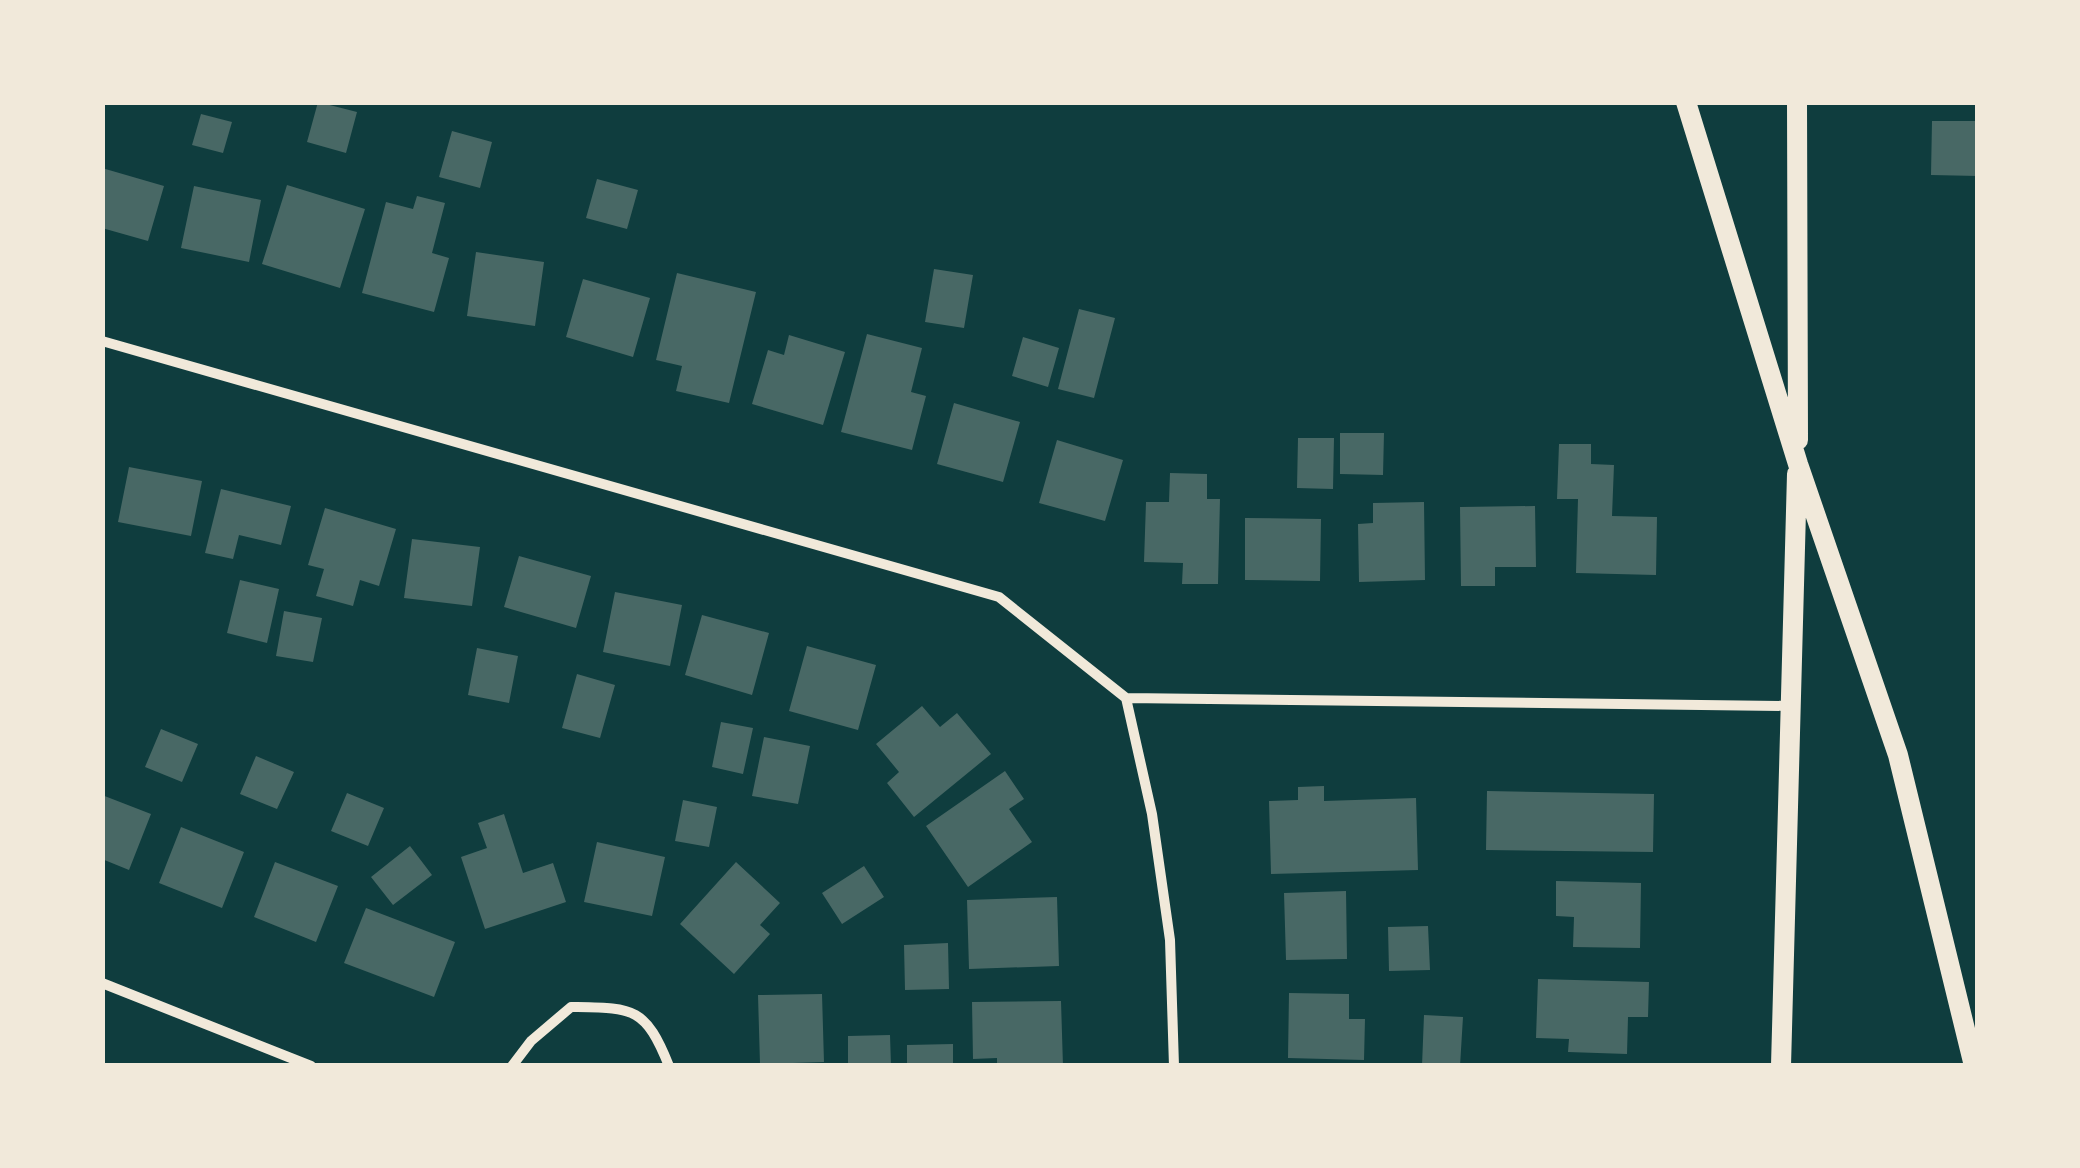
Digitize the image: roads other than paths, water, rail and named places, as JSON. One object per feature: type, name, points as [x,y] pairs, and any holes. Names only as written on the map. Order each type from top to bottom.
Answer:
[{"type":"main road","points":[[1686,102],[1798,464],[1898,755],[1974,1066]]},
{"type":"main road","points":[[1781,1066],[1798,464],[1798,102]]},
{"type":"street","points":[[102,341],[999,597],[1126,698],[1789,706]]},
{"type":"street","points":[[1126,698],[1152,814],[1170,940],[1174,1066]]},
{"type":"street","points":[[102,983],[311,1066]]},
{"type":"street","points":[[512,1066],[531,1040],[571,1007],[618,1008],[653,1026],[669,1066]]}]
